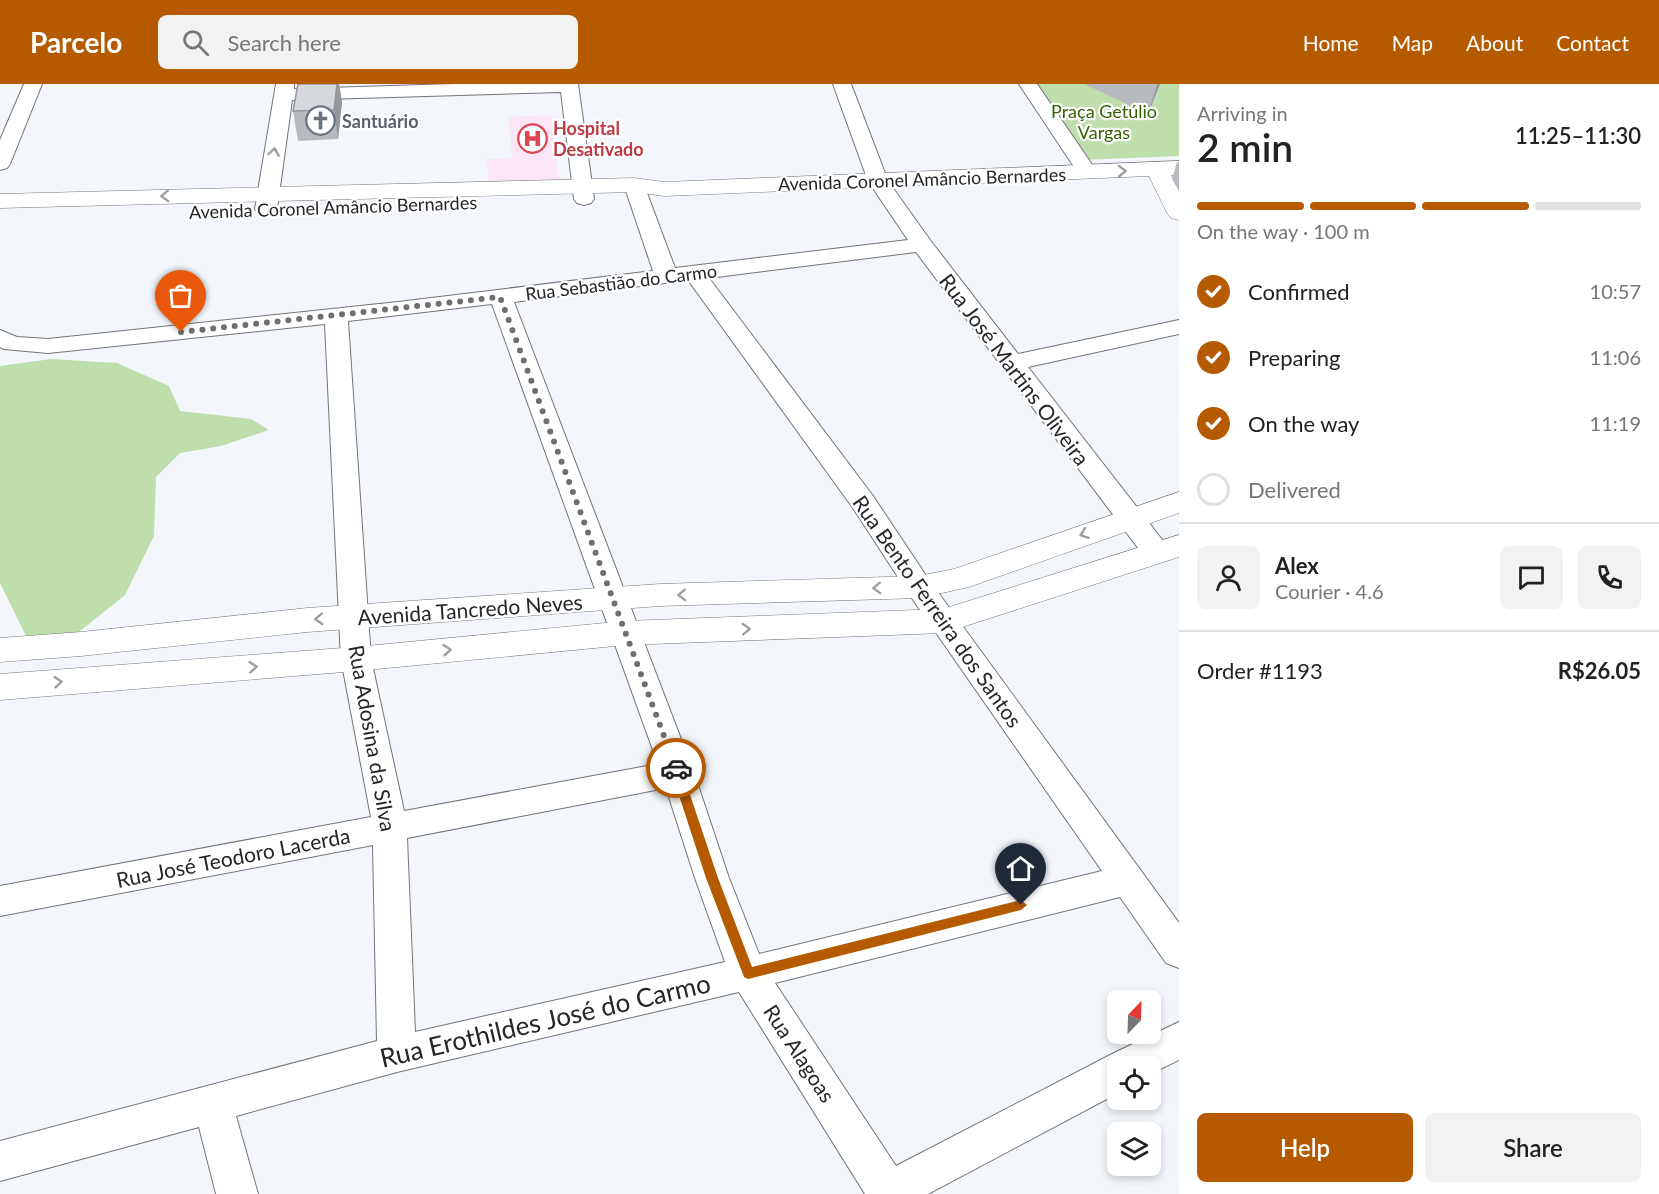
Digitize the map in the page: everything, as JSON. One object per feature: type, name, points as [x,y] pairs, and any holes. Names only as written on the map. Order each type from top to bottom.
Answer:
[{"type":"street","points":[[0,164],[33,84]]},
{"type":"street","name":"Rua José Martins Oliveira","points":[[842,84],[878,181],[922,245],[1129,519],[1168,550]]},
{"type":"street","points":[[1028,84],[1087,172]]},
{"type":"street","points":[[267,201],[283,90],[569,85],[583,192]]},
{"type":"street","points":[[1168,169],[1179,213]]},
{"type":"street","name":"Avenida Coronel Amâncio Bernardes","points":[[0,201],[267,201],[583,192],[1168,169]]},
{"type":"street","name":"Rua Bento Ferreira dos Santos","points":[[636,190],[680,274],[863,502],[919,587],[1179,952]]},
{"type":"street","name":"Avenida Coronel Amâncio Bernardes","points":[[0,219],[267,201]]},
{"type":"street","name":"Rua Sebastião do Carmo","points":[[0,338],[12,344],[48,346],[500,297],[922,245]]},
{"type":"street","name":"Rua Alagoas","points":[[500,297],[678,773],[712,878],[748,973],[888,1193]]},
{"type":"street","name":"Rua Adosina da Silva","points":[[336,315],[356,659],[390,827],[397,1054]]},
{"type":"street","points":[[1011,363],[1179,327]]},
{"type":"street","name":"Avenida Tancredo Neves","points":[[0,650],[81,644],[307,620],[613,599],[919,587],[958,579],[1179,502]]},
{"type":"street","name":"Avenida Tancredo Neves","points":[[0,687],[356,659],[626,633],[944,621],[1168,550]]},
{"type":"street","name":"Rua José Teodoro Lacerda","points":[[0,901],[678,773]]},
{"type":"street","name":"Rua Erothildes José do Carmo","points":[[0,1161],[397,1054],[748,973],[1128,880]]},
{"type":"street","points":[[1148,1056],[1179,1040]]},
{"type":"street","points":[[888,1193],[1107,1078]]},
{"type":"street","points":[[213,1103],[237,1194]]},
{"type":"shaded area","name":"Hospital Desativado","points":[[551,115],[559,179],[489,182],[487,159],[512,158],[509,117]]},
{"type":"green space","name":"Praça Getúlio Vargas","points":[[1035,84],[1179,84],[1179,156],[1083,160]]},
{"type":"green space","points":[[51,359],[117,363],[169,386],[180,411],[251,419],[269,430],[221,446],[180,453],[156,477],[154,536],[125,595],[79,632],[26,636],[0,583],[0,366]]},
{"type":"building","points":[[298,84],[337,84],[334,110],[293,111]]},
{"type":"way so far","points":[[181,332],[500,297],[676,768]]},
{"type":"place","name":"Santuário","points":[[321,121]]},
{"type":"place","name":"Hospital Desativado","points":[[532,138]]},
{"type":"route","points":[[676,768],[712,878],[748,973],[1021,905]]}]
